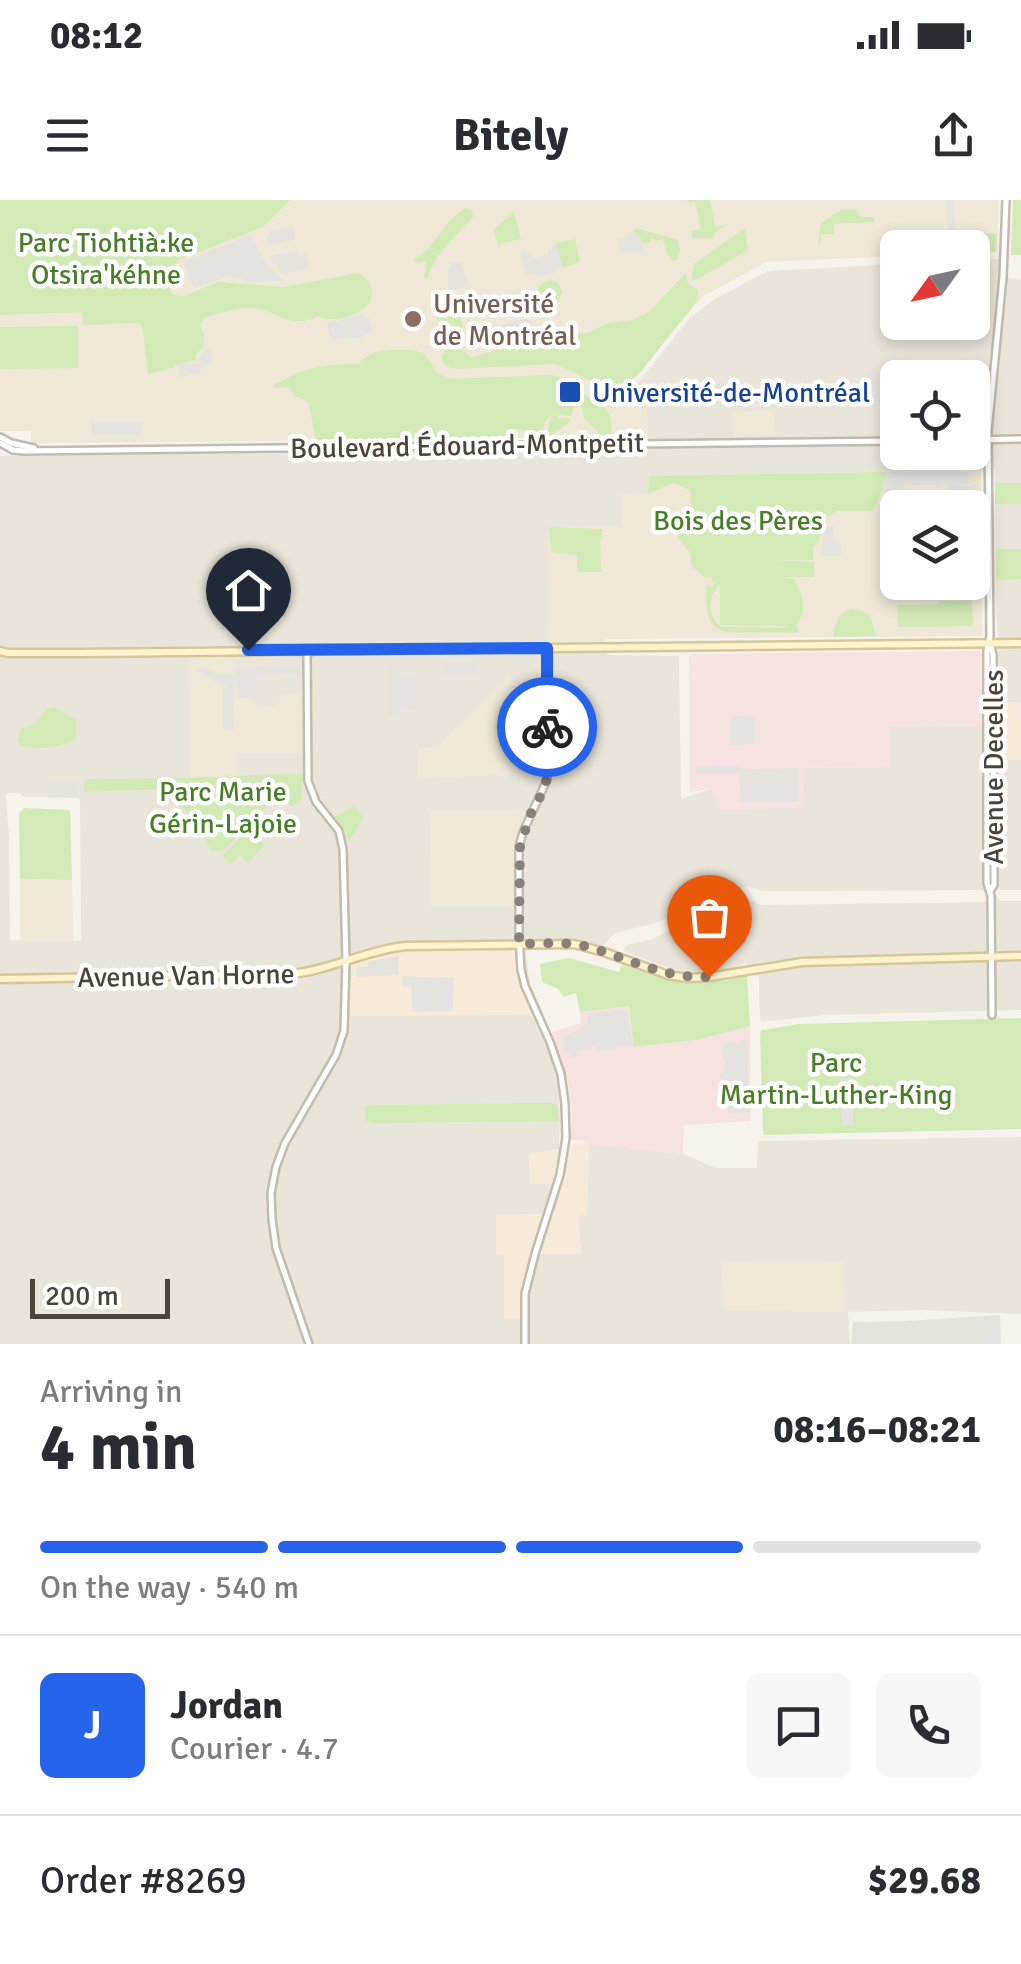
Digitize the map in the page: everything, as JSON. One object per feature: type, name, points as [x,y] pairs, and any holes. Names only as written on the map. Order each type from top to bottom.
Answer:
[{"type":"main road","points":[[3,653],[1021,643]]},
{"type":"main road","name":"Avenue Van Horne","points":[[0,979],[291,974],[316,971],[380,949],[406,946],[578,945],[687,978],[802,962],[1021,956]]},
{"type":"street","name":"Avenue Decelles","points":[[990,418],[1006,200]]},
{"type":"street","name":"Boulevard Édouard-Montpetit","points":[[0,440],[37,449],[880,440]]},
{"type":"street","points":[[990,440],[1021,440]]},
{"type":"street","name":"Avenue Decelles","points":[[988,470],[993,654],[992,1015]]},
{"type":"street","points":[[525,1344],[525,1294],[559,1179],[566,1131],[561,1074],[525,986],[519,944],[520,847],[547,780],[547,648]]},
{"type":"street","points":[[310,650],[308,782],[316,802],[336,826],[342,844],[346,1016],[333,1060],[285,1143],[271,1193],[276,1248],[310,1344]]},
{"type":"shaded area","name":"Université de Montréal","points":[[290,200],[999,200],[997,252],[990,252],[990,230],[880,230],[880,257],[766,262],[702,297],[633,379],[621,404],[647,404],[648,437],[31,443],[31,431],[0,431],[0,315],[83,311],[84,325],[177,260],[263,227]]},
{"type":"shaded area","points":[[946,200],[954,200],[956,230],[948,230]]},
{"type":"shaded area","points":[[293,226],[296,239],[268,246],[269,232]]},
{"type":"shaded area","points":[[633,233],[640,237],[645,255],[634,251],[620,254],[617,241]]},
{"type":"shaded area","points":[[251,234],[266,264],[284,281],[251,282],[230,276],[194,288],[184,262]]},
{"type":"shaded area","points":[[557,245],[560,267],[536,277],[532,273],[526,275],[521,253],[531,252],[533,258],[548,254],[548,249]]},
{"type":"shaded area","points":[[297,251],[299,256],[307,253],[310,268],[282,274],[269,256]]},
{"type":"shaded area","points":[[990,259],[1004,259],[1003,277],[1021,280],[1021,890],[763,891],[748,886],[709,897],[656,923],[615,933],[600,949],[573,941],[525,941],[529,980],[540,1008],[530,1012],[552,1059],[560,1119],[559,1149],[530,1154],[529,1184],[557,1184],[548,1214],[496,1215],[496,1254],[504,1255],[504,1285],[535,1254],[581,1254],[578,1215],[587,1214],[589,1144],[683,1154],[716,1168],[757,1168],[758,1141],[1021,1137],[1021,1314],[848,1312],[850,1344],[0,1344],[0,456],[625,450],[624,404],[634,388],[690,318],[713,300],[768,271],[880,265],[880,340],[990,340]],"holes":[[[995,470],[997,725],[890,727],[889,767],[803,768],[681,799],[679,656],[609,655],[601,648],[549,527],[622,527],[648,494],[886,472]],[[8,793],[80,800],[81,941],[10,940]]]},
{"type":"shaded area","points":[[453,262],[459,263],[469,286],[448,291],[448,272]]},
{"type":"shaded area","points":[[363,314],[364,318],[369,317],[373,334],[330,339],[327,324]]},
{"type":"shaded area","points":[[529,319],[532,331],[481,341],[474,331]]},
{"type":"shaded area","points":[[209,349],[213,356],[210,364],[199,374],[180,377],[178,364],[199,365],[199,355]]},
{"type":"shaded area","points":[[774,410],[775,435],[733,437],[732,412]]},
{"type":"shaded area","points":[[91,422],[142,422],[142,435],[91,435]]},
{"type":"shaded area","points":[[981,470],[981,490],[880,490],[880,600],[982,600],[982,636],[605,639],[601,648],[547,648],[549,527],[621,526],[622,494],[648,493],[649,476]]},
{"type":"shaded area","points":[[886,472],[968,472],[968,484],[959,485],[971,490],[950,490],[943,481],[942,485],[909,486],[907,482],[901,489],[882,490]]},
{"type":"shaded area","points":[[833,525],[833,540],[840,541],[841,556],[820,556],[825,527]]},
{"type":"shaded area","points":[[980,651],[983,725],[890,727],[890,767],[803,768],[804,808],[721,809],[711,789],[690,792],[691,654]]},
{"type":"shaded area","points":[[189,653],[234,659],[234,698],[253,698],[256,705],[267,708],[278,704],[281,695],[304,693],[304,753],[237,753],[237,775],[190,778]]},
{"type":"shaded area","points":[[402,663],[401,676],[415,676],[418,710],[400,708],[400,717],[389,717],[389,665]]},
{"type":"shaded area","points":[[442,663],[475,663],[475,676],[443,675]]},
{"type":"shaded area","points":[[202,666],[218,674],[233,675],[234,729],[223,729],[225,684],[198,672]]},
{"type":"shaded area","points":[[299,666],[299,673],[257,675],[255,697],[238,697],[237,667]]},
{"type":"shaded area","points":[[510,675],[509,775],[418,778],[417,748],[435,747]]},
{"type":"shaded area","points":[[997,702],[1020,702],[1021,760],[997,758]]},
{"type":"shaded area","points":[[755,716],[755,744],[730,745],[730,717]]},
{"type":"shaded area","points":[[734,765],[747,769],[799,768],[799,802],[740,802],[739,774],[695,774],[696,766]]},
{"type":"shaded area","points":[[48,782],[76,782],[77,797],[49,797]]},
{"type":"shaded area","points":[[533,809],[518,845],[518,907],[431,907],[430,811]]},
{"type":"shaded area","points":[[20,879],[72,880],[73,941],[20,940]]},
{"type":"shaded area","points":[[991,896],[1000,901],[1021,901],[1021,1010],[825,1015],[762,1022],[759,977],[746,963],[709,977],[687,978],[623,951],[627,945],[652,939],[710,911],[738,906],[741,902],[986,902]]},
{"type":"shaded area","points":[[519,944],[515,953],[520,987],[538,1015],[346,1016],[346,960],[380,949]]},
{"type":"shaded area","points":[[398,956],[399,975],[356,977],[357,967]]},
{"type":"shaded area","points":[[402,976],[454,978],[453,1011],[412,1012],[411,987],[403,987]]},
{"type":"shaded area","points":[[629,1005],[635,1047],[696,1040],[750,1026],[751,1121],[684,1125],[683,1154],[570,1140],[568,1082],[552,1032],[581,1023],[580,1012]]},
{"type":"shaded area","points":[[627,1009],[633,1045],[597,1051],[596,1047],[589,1048],[570,1058],[569,1052],[565,1053],[563,1036],[587,1025],[587,1014]]},
{"type":"shaded area","points":[[747,1040],[749,1112],[729,1113],[728,1097],[719,1074],[725,1070],[721,1046]]},
{"type":"shaded area","points":[[852,1078],[853,1126],[841,1126],[840,1079]]},
{"type":"shaded area","points":[[589,1144],[587,1215],[578,1216],[581,1254],[535,1254],[525,1294],[525,1319],[504,1319],[504,1255],[496,1255],[496,1215],[548,1214],[556,1184],[529,1184],[530,1153],[570,1150],[572,1145]]},
{"type":"shaded area","points":[[721,1261],[844,1262],[845,1312],[724,1311]]},
{"type":"shaded area","points":[[1000,1315],[1001,1344],[851,1344],[853,1322]]},
{"type":"green space","name":"Parc Tiohtià:ke Otsira'kéhne","points":[[0,200],[290,200],[263,227],[178,260],[165,282],[172,294],[184,296],[218,282],[284,287],[359,273],[369,283],[370,302],[341,319],[318,316],[289,320],[246,308],[205,317],[200,325],[204,346],[196,360],[148,374],[140,323],[83,325],[82,312],[0,315]]},
{"type":"green space","points":[[687,200],[710,200],[715,226],[728,224],[715,232],[713,238],[693,238],[691,231],[701,229],[695,202]]},
{"type":"green space","points":[[1013,200],[1021,200],[1021,255],[1011,255]]},
{"type":"green space","points":[[466,208],[472,210],[473,217],[424,278],[427,261],[415,263],[414,259]]},
{"type":"green space","points":[[841,210],[856,210],[861,217],[874,217],[874,222],[834,224],[834,234],[821,234],[818,243],[821,223]]},
{"type":"green space","points":[[514,212],[521,239],[500,244],[499,249],[494,229]]},
{"type":"green space","points":[[636,228],[678,240],[677,260],[672,261],[667,255],[663,239],[650,239],[651,242],[643,244],[634,234]]},
{"type":"green space","points":[[745,228],[748,250],[696,280],[691,279],[694,264]]},
{"type":"green space","points":[[990,233],[997,235],[995,252],[990,252]]},
{"type":"green space","points":[[575,239],[580,262],[562,268],[556,243]]},
{"type":"green space","points":[[686,273],[689,284],[698,290],[696,302],[639,374],[620,390],[602,390],[555,364],[455,369],[442,362],[446,350],[463,350],[471,358],[523,341],[588,333],[608,323],[633,320],[650,311]]},
{"type":"green space","points":[[550,280],[558,283],[562,292],[555,314],[536,292]]},
{"type":"green space","points":[[453,289],[449,298],[456,298],[463,328],[437,320],[437,307],[448,291]]},
{"type":"green space","points":[[78,326],[78,368],[0,369],[0,327]]},
{"type":"green space","points":[[382,351],[424,353],[437,373],[451,379],[550,375],[563,379],[607,409],[612,434],[603,437],[584,418],[581,401],[576,401],[571,416],[558,415],[571,419],[570,422],[551,435],[550,416],[544,423],[544,435],[532,437],[530,430],[509,429],[507,438],[316,440],[309,404],[294,396],[289,387],[275,388],[274,384],[305,371],[359,364]]},
{"type":"green space","name":"Bois des Pères","points":[[886,472],[873,511],[837,511],[827,517],[813,547],[813,560],[776,560],[814,562],[814,577],[776,577],[796,579],[803,605],[795,627],[798,633],[726,632],[714,625],[708,614],[706,586],[711,588],[715,583],[691,565],[691,554],[677,537],[689,521],[690,490],[673,483],[648,494],[649,476]],"holes":[[[720,584],[720,625],[790,626],[721,627],[710,606],[713,595]]]},
{"type":"green space","points":[[995,483],[1021,483],[1021,504],[995,504]]},
{"type":"green space","points":[[549,527],[603,529],[601,572],[577,572],[577,555],[551,552]]},
{"type":"green space","points":[[996,549],[1021,549],[1021,579],[996,580]]},
{"type":"green space","points":[[972,600],[973,626],[898,627],[897,605]]},
{"type":"green space","points":[[851,609],[870,616],[876,636],[833,637],[840,617]]},
{"type":"green space","points":[[54,707],[76,720],[76,740],[49,748],[21,746],[20,729],[35,724],[46,710]]},
{"type":"green space","name":"Parc Marie Gérin-Lajoie","points":[[303,773],[301,800],[292,807],[285,801],[267,807],[223,851],[211,851],[199,824],[163,789],[84,792],[84,779]]},
{"type":"green space","points":[[353,806],[364,817],[349,841],[335,817]]},
{"type":"green space","points":[[24,808],[70,810],[72,880],[20,879],[19,813]]},
{"type":"green space","points":[[258,820],[266,828],[257,838],[265,845],[248,863],[240,855],[231,864],[222,856]]},
{"type":"green space","points":[[569,958],[619,972],[622,965],[665,980],[747,976],[750,1026],[696,1040],[634,1047],[629,1006],[580,1012],[576,993],[564,997],[558,989],[542,982],[540,964]]},
{"type":"green space","name":"Parc Martin-Luther-King","points":[[1021,1018],[1021,1129],[763,1133],[762,1030],[800,1024]]},
{"type":"green space","points":[[556,1103],[557,1121],[365,1120],[365,1108],[370,1105]]},
{"type":"way so far","points":[[547,727],[546,786],[521,839],[519,944],[578,945],[668,974],[709,977]]},
{"type":"place","name":"Université de Montréal","points":[[413,319]]},
{"type":"place","name":"Université-de-Montréal","points":[[570,392]]},
{"type":"route","points":[[248,650],[547,648],[547,727]]}]
